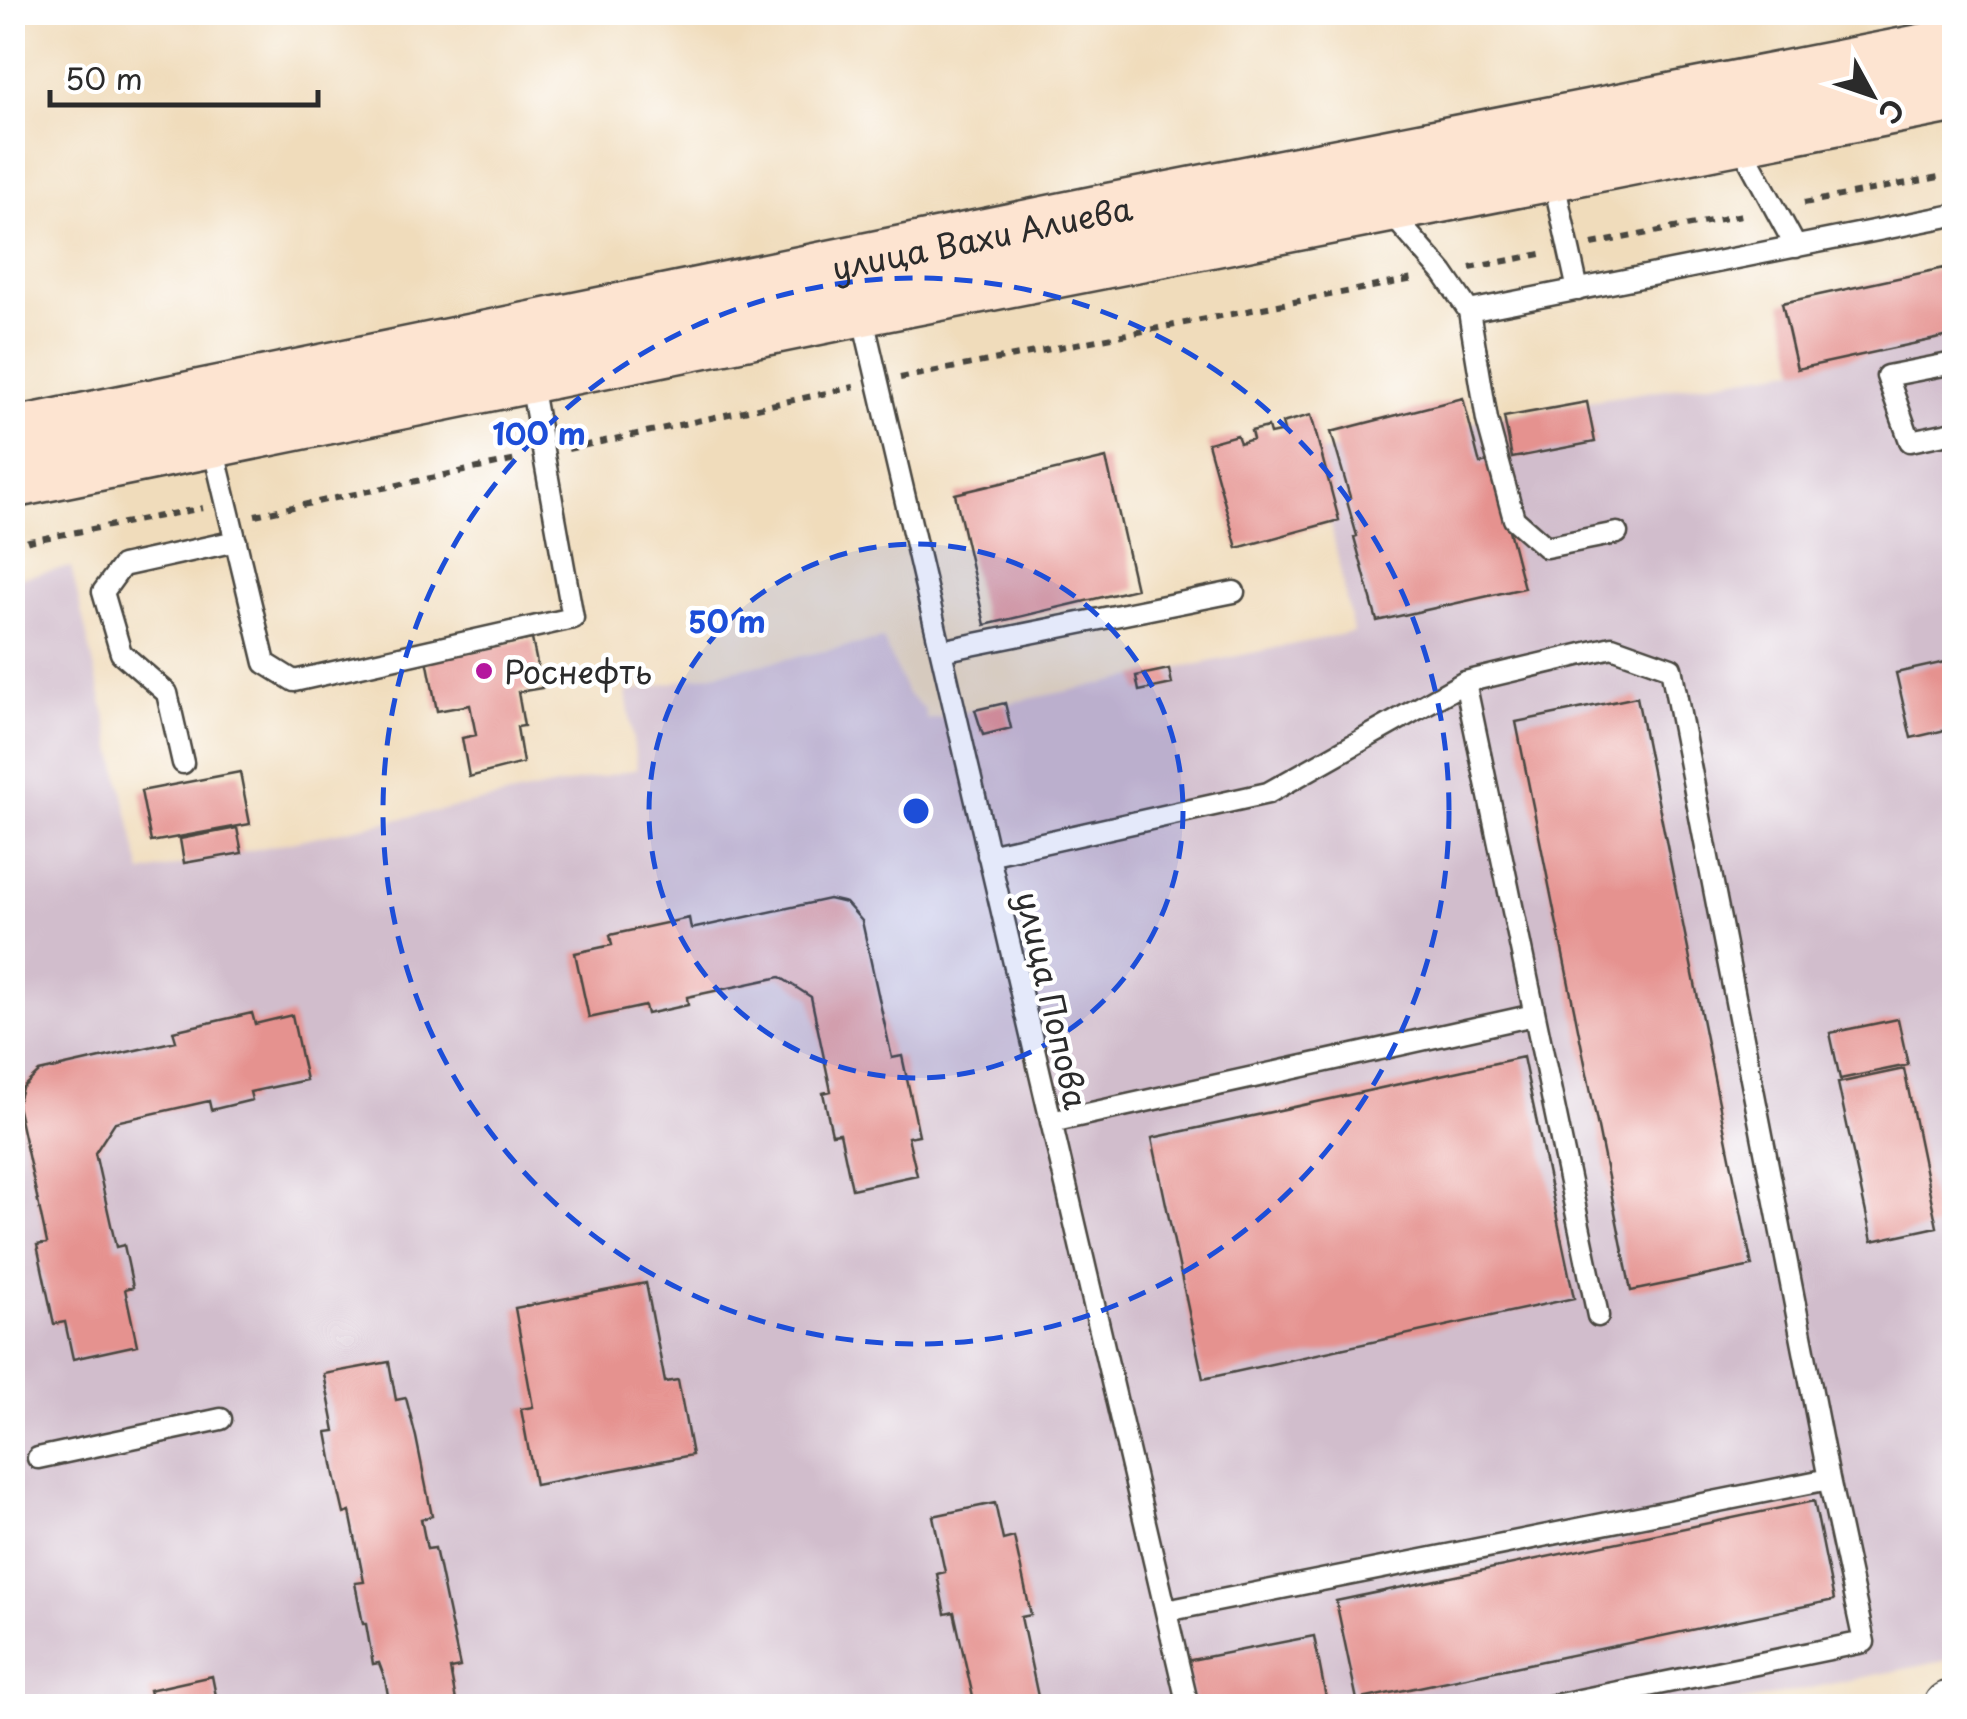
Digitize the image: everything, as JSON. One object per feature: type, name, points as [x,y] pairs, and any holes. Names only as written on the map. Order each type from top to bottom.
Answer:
[{"type":"main road","name":"улица Вахи Алиева","points":[[12,436],[1096,214],[1954,46]]},
{"type":"main road","name":"улица Вахи Алиева","points":[[12,480],[1383,204],[1954,94]]},
{"type":"lane","points":[[1736,136],[1796,247]]},
{"type":"lane","points":[[1551,171],[1578,290]]},
{"type":"lane","points":[[1383,204],[1444,273],[1469,311],[1487,420],[1514,519],[1546,546],[1618,534]]},
{"type":"lane","points":[[1469,311],[1954,215]]},
{"type":"lane","name":"улица Попова","points":[[860,308],[1188,1706]]},
{"type":"lane","points":[[1954,363],[1887,376],[1910,440],[1954,432]]},
{"type":"lane","points":[[212,441],[265,663],[294,681],[573,618],[529,375]]},
{"type":"lane","points":[[183,763],[167,693],[121,654],[103,592],[122,566],[236,541]]},
{"type":"lane","points":[[941,652],[1234,592]]},
{"type":"lane","points":[[988,855],[1268,793],[1465,682],[1612,646],[1671,668],[1864,1642],[1550,1706]]},
{"type":"lane","points":[[1465,682],[1598,1316]]},
{"type":"lane","points":[[1051,1122],[1534,1015]]},
{"type":"lane","points":[[38,1458],[222,1418]]},
{"type":"lane","points":[[1166,1611],[1829,1479]]},
{"type":"path","points":[[12,547],[208,507],[247,516],[878,382],[1954,174]]},
{"type":"shaded area","points":[[1954,261],[1954,1659],[1723,1706],[17,1706],[12,1681],[12,579],[71,567],[142,873],[637,769],[626,692],[883,639],[907,694],[924,708],[927,720],[1353,632],[1316,453],[1555,406],[1796,369],[1782,303],[1944,268]]},
{"type":"building","points":[[1944,268],[1954,335],[1797,369],[1782,303]]},
{"type":"building","points":[[1463,398],[1480,464],[1491,461],[1524,588],[1377,621],[1354,537],[1357,536],[1346,498],[1350,497],[1331,432]]},
{"type":"building","points":[[1587,402],[1595,442],[1512,458],[1504,417]]},
{"type":"building","points":[[1311,415],[1339,520],[1237,548],[1208,443],[1237,435],[1240,443],[1253,439],[1251,431],[1268,427],[1270,434],[1284,431],[1282,423]]},
{"type":"building","points":[[1106,458],[1136,589],[985,625],[955,494]]},
{"type":"building","points":[[532,639],[542,688],[518,692],[524,726],[517,727],[523,763],[469,777],[462,738],[476,735],[470,705],[437,711],[427,659]]},
{"type":"building","points":[[1954,660],[1954,728],[1911,738],[1896,673]]},
{"type":"building","points":[[1169,669],[1172,684],[1139,691],[1136,676]]},
{"type":"building","points":[[1637,697],[1752,1266],[1631,1291],[1516,722]]},
{"type":"building","points":[[1005,703],[1011,728],[983,735],[975,710]]},
{"type":"building","points":[[240,772],[250,824],[151,842],[141,791]]},
{"type":"building","points":[[237,828],[242,853],[184,863],[180,839]]},
{"type":"building","points":[[829,899],[846,903],[862,921],[892,1058],[902,1056],[919,1135],[908,1137],[917,1175],[852,1189],[840,1133],[832,1134],[823,1093],[831,1091],[811,997],[780,977],[687,997],[688,1005],[647,1014],[645,1006],[589,1018],[575,953],[612,945],[610,935],[689,918],[691,929]]},
{"type":"building","points":[[252,1013],[255,1024],[292,1015],[306,1080],[250,1092],[252,1100],[211,1110],[209,1101],[115,1122],[95,1153],[116,1247],[124,1245],[133,1287],[125,1289],[137,1345],[73,1359],[65,1322],[54,1324],[37,1245],[47,1243],[17,1105],[22,1088],[39,1072],[176,1041],[173,1031]]},
{"type":"building","points":[[1898,1019],[1908,1065],[1840,1079],[1830,1033]]},
{"type":"building","points":[[1523,1057],[1574,1298],[1203,1379],[1152,1138]]},
{"type":"building","points":[[1904,1069],[1937,1227],[1872,1241],[1838,1083]]},
{"type":"building","points":[[646,1283],[665,1382],[678,1380],[692,1455],[535,1485],[521,1409],[533,1407],[515,1308]]},
{"type":"building","points":[[389,1362],[396,1400],[406,1398],[432,1516],[421,1519],[427,1549],[435,1548],[460,1667],[450,1669],[457,1706],[390,1706],[385,1679],[379,1663],[373,1664],[363,1624],[355,1583],[364,1582],[350,1512],[344,1514],[335,1475],[327,1432],[335,1431],[324,1374]]},
{"type":"building","points":[[1814,1501],[1834,1600],[1357,1700],[1336,1601]]},
{"type":"building","points":[[995,1503],[1003,1540],[1014,1537],[1031,1615],[1021,1617],[1040,1706],[975,1706],[954,1612],[945,1614],[937,1574],[945,1572],[933,1516]]},
{"type":"building","points":[[1314,1636],[1327,1703],[1195,1706],[1186,1661]]},
{"type":"building","points":[[212,1676],[218,1706],[153,1706],[149,1690]]},
{"type":"place","name":"Роснефть","points":[[484,671]]}]
